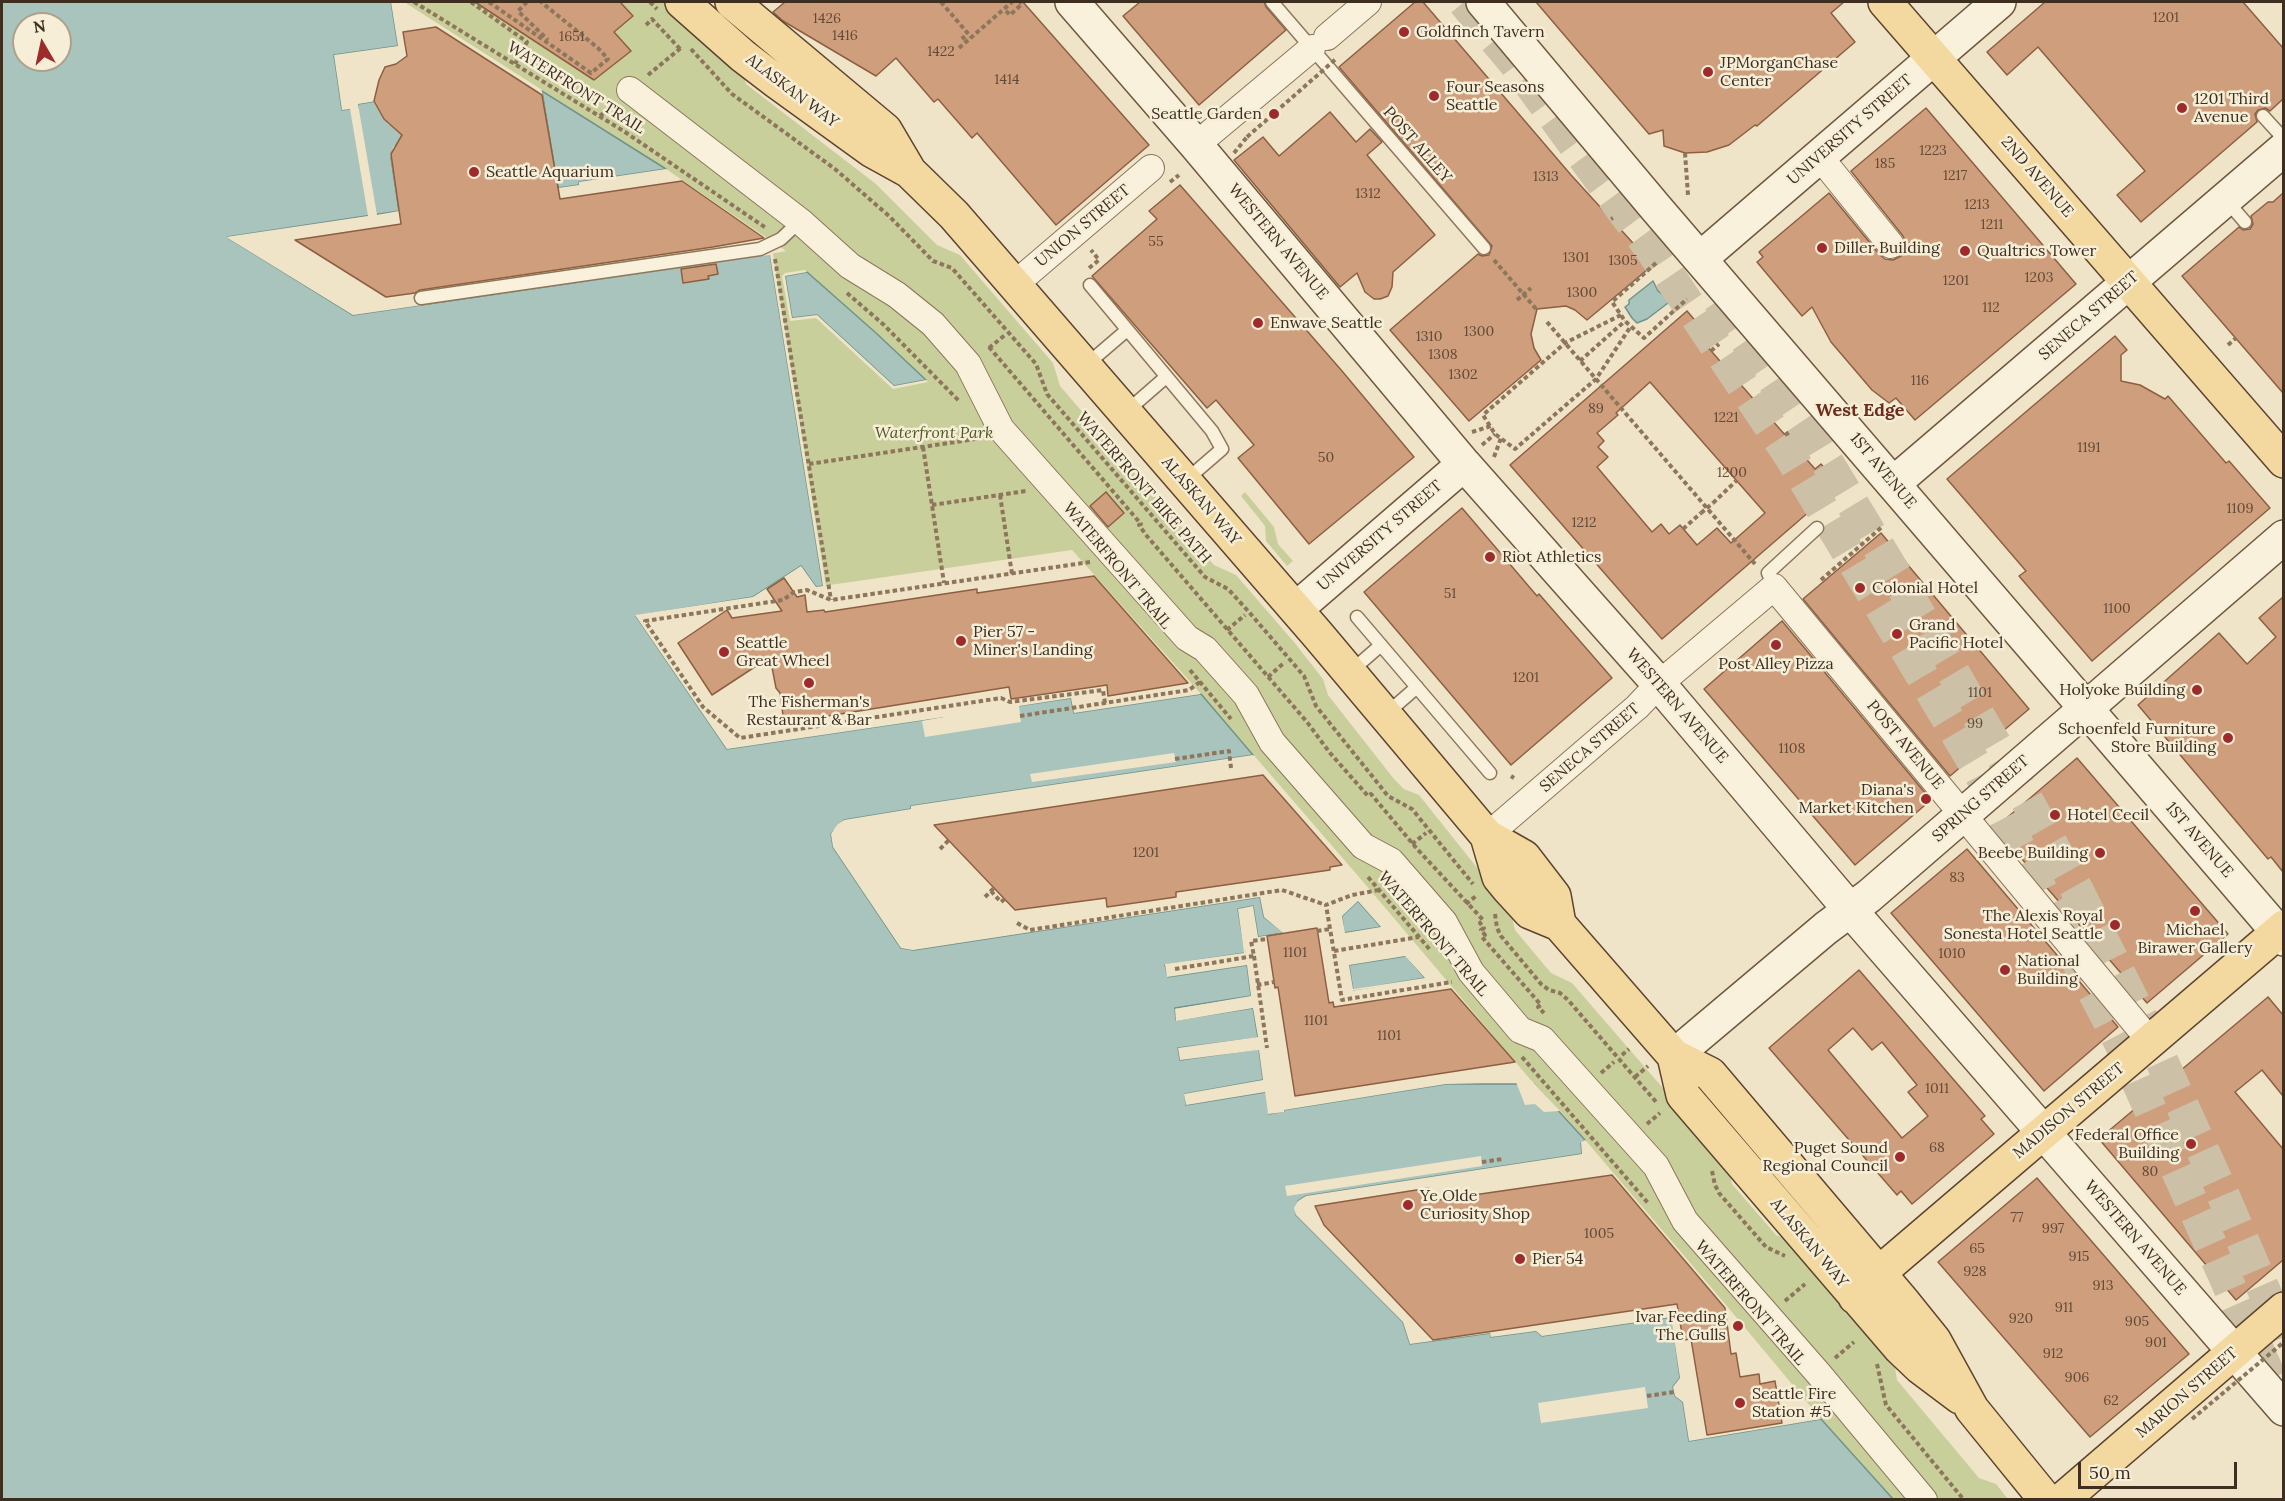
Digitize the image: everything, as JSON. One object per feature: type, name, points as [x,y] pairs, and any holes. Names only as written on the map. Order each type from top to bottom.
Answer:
[{"type":"main road","name":"ALASKAN WAY","points":[[682,2],[743,56],[777,82],[871,150],[909,171]]},
{"type":"main road","name":"ALASKAN WAY","points":[[732,2],[885,130],[909,171],[954,215],[1015,284],[1350,672],[1486,836],[1524,857],[1554,896],[1559,924],[1683,1095],[1910,1358],[1972,1409]]},
{"type":"main road","name":"WESTERN AVENUE","points":[[1072,2],[1196,146],[1478,450],[1659,684],[1851,911],[2283,1409]]},
{"type":"main road","name":"1ST AVENUE","points":[[1483,2],[1656,208],[2281,933]]},
{"type":"main road","name":"2ND AVENUE","points":[[1886,2],[2283,461]]},
{"type":"main road","name":"UNIVERSITY STREET","points":[[1701,258],[1999,2]]},
{"type":"main road","name":"SENECA STREET","points":[[1894,483],[2128,282],[2235,210],[2283,149]]},
{"type":"main road","name":"UNIVERSITY STREET","points":[[1296,609],[1478,450]]},
{"type":"main road","name":"SPRING STREET","points":[[1660,1062],[1826,928],[1851,911],[2283,537]]},
{"type":"main road","name":"MADISON STREET","points":[[1855,1297],[1879,1273],[2044,1132],[2281,933]]},
{"type":"main road","name":"ALASKAN WAY","points":[[1660,1062],[1710,1074],[1934,1340],[1972,1409],[2046,1500]]},
{"type":"main road","name":"MARION STREET","points":[[2062,1500],[2283,1309]]},
{"type":"street","points":[[1196,146],[1325,48],[1368,2]]},
{"type":"street","points":[[630,90],[800,221],[850,266],[897,295],[933,324],[968,364],[1001,429],[1187,638],[1205,649],[1246,695],[1272,742],[1363,846],[1391,861],[1444,922],[1471,972],[1520,1030],[1542,1040],[1656,1166],[1685,1221],[1818,1373],[1924,1500]]},
{"type":"street","points":[[1819,156],[1891,245]]},
{"type":"street","name":"UNION STREET","points":[[1015,284],[1152,168]]},
{"type":"street","name":"SENECA STREET","points":[[1486,836],[1637,707],[1659,684],[1774,587]]},
{"type":"street","name":"POST AVENUE","points":[[1774,587],[2151,1042]]},
{"type":"lane","name":"POST ALLEY","points":[[1272,2],[1325,48],[1484,248]]},
{"type":"lane","points":[[2264,116],[2283,139]]},
{"type":"lane","points":[[421,298],[760,249],[781,239],[800,221]]},
{"type":"lane","points":[[1090,285],[1212,431],[1222,449],[1184,482]]},
{"type":"lane","points":[[1084,366],[1127,330]]},
{"type":"lane","points":[[1125,413],[1166,377]]},
{"type":"lane","points":[[1774,587],[1768,573],[1817,528]]},
{"type":"lane","points":[[1357,617],[1490,773]]},
{"type":"lane","points":[[1350,672],[1381,645]]},
{"type":"lane","points":[[1385,715],[1417,687]]},
{"type":"path","name":"WATERFRONT TRAIL","points":[[414,2],[600,116],[724,198]]},
{"type":"path","points":[[471,2],[527,42],[515,64]]},
{"type":"path","points":[[489,2],[591,73],[608,59],[542,2]]},
{"type":"path","points":[[527,2],[518,11],[556,49]]},
{"type":"path","points":[[940,2],[971,37]]},
{"type":"path","points":[[959,48],[1012,2]]},
{"type":"path","points":[[1006,11],[1010,15],[1022,4],[1020,2]]},
{"type":"path","name":"WATERFRONT BIKE PATH","points":[[646,25],[652,19],[732,94],[835,170],[882,210],[933,261],[952,268],[1036,364],[1047,394],[1205,577],[1228,589],[1250,612],[1304,676],[1316,706],[1388,796],[1412,809],[1484,898]]},
{"type":"path","points":[[962,36],[967,42]]},
{"type":"path","points":[[672,56],[683,46]]},
{"type":"path","points":[[1233,153],[1325,48]]},
{"type":"path","points":[[1685,153],[1688,195]]},
{"type":"path","points":[[773,243],[831,600]]},
{"type":"path","points":[[1484,248],[1537,310]]},
{"type":"path","points":[[1091,250],[1099,260]]},
{"type":"path","points":[[1656,263],[1612,302],[1625,321],[1644,338],[1688,299]]},
{"type":"path","points":[[1517,300],[1530,288]]},
{"type":"path","points":[[1621,315],[1565,343],[1526,375],[1483,416],[1495,434],[1515,449],[1596,379],[1631,326]]},
{"type":"path","points":[[1580,361],[1625,321]]},
{"type":"path","points":[[1547,322],[1755,564]]},
{"type":"path","points":[[2228,345],[2236,338]]},
{"type":"path","points":[[1711,351],[1719,344]]},
{"type":"path","points":[[989,347],[1141,524],[1138,525],[1307,722],[1330,753],[1368,796],[1371,794],[1483,920],[1480,923],[1485,935],[1482,937],[1540,1005],[1538,1007],[1550,1021]]},
{"type":"path","points":[[945,386],[961,402]]},
{"type":"path","points":[[1478,450],[1491,426]]},
{"type":"path","points":[[1785,435],[1791,431]]},
{"type":"path","points":[[1478,450],[1495,434]]},
{"type":"path","points":[[809,465],[986,438]]},
{"type":"path","points":[[1478,450],[1501,438]]},
{"type":"path","points":[[923,447],[944,583]]},
{"type":"path","points":[[1683,529],[1736,481]]},
{"type":"path","points":[[932,505],[1030,491]]},
{"type":"path","points":[[1000,495],[1012,574]]},
{"type":"path","points":[[1821,580],[1883,526]]},
{"type":"path","points":[[1097,561],[831,600],[807,590],[794,592],[783,600],[645,621],[704,707],[740,738],[1001,699],[1010,702],[1102,690],[1105,703]]},
{"type":"path","points":[[1185,665],[1232,721]]},
{"type":"path","points":[[1020,716],[1190,690],[1200,682]]},
{"type":"path","points":[[1175,759],[1228,751],[1231,768]]},
{"type":"path","points":[[940,849],[949,840]]},
{"type":"path","name":"WATERFRONT TRAIL","points":[[1364,872],[1435,955]]},
{"type":"path","points":[[985,897],[993,889],[1001,902],[1005,899]]},
{"type":"path","points":[[1017,924],[1030,930],[1282,890],[1326,905],[1352,895],[1380,890]]},
{"type":"path","points":[[1326,905],[1334,951],[1420,937]]},
{"type":"path","points":[[1492,908],[1501,936],[1540,984],[1560,993],[1568,1000],[1620,1057],[1668,1115]]},
{"type":"path","points":[[1317,931],[1330,929]]},
{"type":"path","points":[[1267,939],[1251,941],[1267,1048]]},
{"type":"path","name":"WATERFRONT TRAIL","points":[[1334,951],[1342,999],[1458,981],[1450,973]]},
{"type":"path","points":[[1175,969],[1254,956]]},
{"type":"path","points":[[1257,985],[1274,982]]},
{"type":"path","points":[[1620,1057],[1629,1049]]},
{"type":"path","points":[[1518,1052],[1653,1209]]},
{"type":"path","points":[[1635,1077],[1660,1062]]},
{"type":"path","points":[[1482,1162],[1503,1159]]},
{"type":"path","points":[[1710,1165],[1719,1193],[1766,1247],[1789,1258]]},
{"type":"path","points":[[1803,1275],[1809,1282]]},
{"type":"path","points":[[2192,1419],[2283,1342]]},
{"type":"path","points":[[1873,1357],[1878,1368],[1886,1405],[1964,1500]]},
{"type":"path","points":[[1647,1396],[1674,1392]]},
{"type":"green space","name":"Waterfront Park","points":[[404,2],[665,2],[743,74],[746,84],[876,184],[937,245],[960,255],[1053,363],[1060,386],[1214,565],[1236,575],[1294,642],[1323,679],[1328,695],[1394,779],[1404,789],[1419,795],[1510,909],[1515,930],[1551,973],[1572,983],[1675,1102],[1729,1169],[1732,1184],[1776,1235],[1787,1239],[1894,1362],[1897,1380],[1979,1478],[1996,1484],[2008,1499],[1893,1499],[1821,1419],[1563,1114],[1534,1084],[1201,694],[1072,550],[823,586],[770,254],[786,251],[666,169]]},
{"type":"green space","points":[[1245,492],[1274,527],[1278,544],[1293,561],[1287,566],[1266,541],[1265,526],[1241,496]]},
{"type":"water","points":[[2,2],[391,2],[398,46],[334,55],[342,110],[358,108],[358,104],[376,101],[393,125],[409,131],[391,158],[399,211],[227,237],[353,315],[770,254],[823,586],[816,587],[801,566],[753,597],[636,616],[727,749],[1071,698],[1074,713],[1201,694],[1253,755],[911,806],[911,809],[844,820],[831,834],[833,847],[901,948],[914,950],[1260,897],[1264,917],[1284,933],[1258,937],[1253,906],[1238,909],[1245,953],[1165,965],[1168,977],[1247,965],[1251,996],[1175,1008],[1176,1020],[1253,1008],[1258,1038],[1178,1048],[1180,1060],[1259,1049],[1263,1080],[1185,1094],[1186,1105],[1266,1092],[1269,1114],[1446,1084],[1534,1084],[1585,1140],[1581,1143],[1582,1154],[1306,1196],[1298,1201],[1296,1215],[1403,1322],[1410,1344],[1491,1333],[1491,1337],[1536,1331],[1542,1336],[1672,1317],[1680,1378],[1673,1387],[1675,1396],[1683,1402],[1689,1441],[1821,1419],[1893,1499],[2,1500]]},
{"type":"water","points":[[542,91],[666,169],[579,182],[579,185],[558,188]]},
{"type":"water","points":[[807,272],[926,380],[894,386],[817,315],[792,318],[785,276]]},
{"type":"water","points":[[1653,281],[1658,291],[1672,300],[1647,319],[1637,323],[1625,307],[1629,304],[1629,300]]},
{"type":"water","points":[[1358,901],[1381,927],[1344,933],[1342,916]]},
{"type":"water","points":[[1406,956],[1425,978],[1353,990],[1349,965]]},
{"type":"pier","points":[[391,2],[394,2],[400,48],[337,57],[345,106],[371,99],[357,99],[353,69],[386,64],[388,67],[380,87],[385,88],[386,95],[376,98],[383,112],[390,122],[395,121],[427,135],[421,145],[411,142],[403,143],[395,152],[402,213],[234,239],[353,312],[769,251],[773,254],[826,587],[815,590],[800,570],[754,600],[641,618],[728,746],[1071,695],[1074,697],[1076,709],[1199,692],[1201,694],[1074,713],[1071,698],[1019,706],[1021,722],[925,737],[922,721],[944,717],[727,749],[635,615],[753,597],[801,566],[816,587],[823,586],[770,255],[353,315],[226,237],[368,216],[350,109],[342,110],[334,55],[398,46]],"holes":[[[376,101],[380,113],[389,125],[394,124],[424,136],[420,142],[411,139],[402,140],[393,147],[391,158],[399,211],[377,215],[358,104]]]},
{"type":"pier","points":[[539,90],[542,91],[558,188],[579,185],[579,182],[666,169],[669,171],[558,191]]},
{"type":"pier","points":[[805,270],[807,272],[785,276],[792,318],[817,315],[894,386],[926,380],[928,382],[893,389],[816,318],[790,321],[782,276],[785,273]]},
{"type":"pier","points":[[1174,753],[1176,762],[1032,782],[1030,774]]},
{"type":"pier","points":[[1253,755],[1254,757],[914,809],[912,812],[845,822],[834,835],[836,846],[903,946],[913,947],[1262,895],[1267,915],[1286,931],[1284,936],[1257,940],[1251,910],[1242,911],[1246,955],[1169,967],[1170,974],[1249,963],[1253,998],[1178,1011],[1178,1017],[1254,1005],[1260,1040],[1181,1051],[1182,1057],[1260,1046],[1266,1081],[1188,1096],[1189,1101],[1266,1089],[1269,1091],[1271,1111],[1283,1107],[1445,1081],[1516,1079],[1531,1080],[1560,1111],[1544,1112],[1535,1104],[1525,1105],[1516,1082],[1446,1084],[1268,1114],[1265,1092],[1186,1105],[1184,1094],[1263,1080],[1259,1050],[1180,1060],[1178,1048],[1258,1037],[1253,1008],[1176,1021],[1175,1009],[1251,996],[1247,965],[1167,977],[1165,964],[1244,953],[1238,909],[1253,906],[1258,937],[1283,933],[1264,917],[1260,897],[913,950],[901,948],[833,847],[831,834],[844,820],[911,809],[911,806]]},
{"type":"pier","points":[[1356,899],[1360,899],[1384,925],[1383,929],[1342,935],[1339,915]],"holes":[[[1358,901],[1381,927],[1345,933],[1342,916]]]},
{"type":"pier","points":[[1405,953],[1428,976],[1427,980],[1350,991],[1347,962]],"holes":[[[1405,956],[1425,978],[1353,989],[1349,965]]]},
{"type":"pier","points":[[1585,1140],[1587,1143],[1583,1157],[1307,1199],[1300,1203],[1299,1213],[1406,1320],[1412,1340],[1490,1330],[1494,1333],[1537,1328],[1543,1333],[1672,1314],[1675,1317],[1683,1378],[1677,1388],[1678,1395],[1685,1401],[1691,1437],[1818,1416],[1821,1419],[1689,1441],[1683,1402],[1675,1396],[1673,1387],[1680,1378],[1671,1317],[1542,1336],[1536,1331],[1491,1337],[1490,1333],[1410,1344],[1403,1322],[1296,1215],[1294,1208],[1298,1201],[1306,1196],[1582,1154],[1581,1142]]},
{"type":"pier","points":[[1481,1156],[1482,1166],[1287,1196],[1285,1186]]},
{"type":"pier","points":[[1645,1387],[1648,1408],[1541,1423],[1538,1403]]},
{"type":"building","points":[[475,2],[620,2],[633,16],[614,32],[631,51],[594,80]]},
{"type":"building","points":[[785,2],[1023,2],[1149,145],[1056,225],[977,133],[972,138],[938,99],[934,102],[896,58],[876,76],[783,21],[773,12]]},
{"type":"building","points":[[1140,2],[1264,2],[1286,30],[1199,105],[1123,16]]},
{"type":"building","points":[[1415,2],[1423,2],[1571,175],[1653,265],[1587,320],[1566,306],[1537,309],[1531,334],[1534,348],[1541,360],[1469,421],[1390,330],[1478,254],[1489,255],[1492,246],[1339,67]]},
{"type":"building","name":"JPMorganChase Center","points":[[1536,2],[1844,2],[1831,13],[1855,42],[1757,126],[1755,125],[1729,145],[1707,152],[1685,153],[1664,146],[1663,130],[1649,134]]},
{"type":"building","name":"1201 Third Avenue","points":[[2045,2],[2243,2],[2283,48],[2283,99],[2270,111],[2265,108],[2258,110],[2255,114],[2257,122],[2141,222],[2117,195],[2145,171],[2038,47],[2007,75],[1987,52]]},
{"type":"building","points":[[436,27],[542,95],[560,199],[682,181],[764,238],[386,297],[295,240],[401,224],[391,154],[402,135],[384,119],[374,101],[385,67],[396,64],[407,56],[403,32]]},
{"type":"building","name":"Qualtrics Tower","points":[[1926,108],[2076,284],[1915,420],[1896,398],[1889,403],[1872,390],[1831,342],[1812,307],[1802,316],[1757,262],[1763,257],[1759,252],[1829,193],[1880,255],[1885,259],[1893,260],[1901,256],[1906,242],[1903,236],[1851,171]]},
{"type":"building","points":[[1330,112],[1356,142],[1370,129],[1382,142],[1367,155],[1435,235],[1393,272],[1392,287],[1388,296],[1380,299],[1374,299],[1365,292],[1357,273],[1340,287],[1234,160],[1263,137],[1279,156]]},
{"type":"building","points":[[1180,185],[1414,457],[1309,544],[1238,458],[1254,445],[1216,400],[1207,408],[1092,276],[1157,219],[1149,211]]},
{"type":"building","points":[[2283,193],[2283,393],[2182,276],[2239,227],[2243,230],[2250,229],[2253,224],[2251,216]]},
{"type":"building","points":[[716,264],[718,274],[708,276],[709,279],[683,283],[681,269]]},
{"type":"building","points":[[1687,311],[1711,339],[1705,344],[1815,469],[1821,464],[1840,485],[1662,639],[1510,465]],"holes":[[[1650,382],[1765,513],[1731,543],[1717,528],[1697,545],[1680,525],[1669,534],[1661,524],[1652,532],[1597,467],[1608,457],[1598,447],[1604,441],[1597,433]]]},
{"type":"building","points":[[2115,336],[2127,350],[2121,355],[2121,381],[2140,385],[2165,399],[2168,396],[2226,463],[2229,461],[2270,508],[2092,661],[2019,576],[2026,571],[1947,479]]},
{"type":"building","points":[[1106,492],[1124,513],[1108,527],[1090,506]]},
{"type":"building","points":[[1462,508],[1537,596],[1539,594],[1612,678],[1511,765],[1364,592]]},
{"type":"building","points":[[1881,533],[2029,709],[1950,776],[1803,599]]},
{"type":"building","name":"Pier 57 - Miner's Landing","points":[[1094,576],[1188,683],[1108,696],[1107,685],[1011,699],[1009,687],[784,723],[780,693],[776,688],[770,657],[712,695],[678,643],[727,610],[732,618],[782,611],[767,589],[784,578],[797,597],[805,595],[807,612],[824,610],[825,612],[977,589],[977,593]]},
{"type":"building","points":[[2283,597],[2283,872],[2271,857],[2268,859],[2138,705],[2219,633],[2247,664],[2276,637],[2259,618]]},
{"type":"building","points":[[1782,621],[1931,800],[1855,865],[1704,689]]},
{"type":"building","points":[[2077,758],[2228,934],[2147,1003],[1995,828]]},
{"type":"building","points":[[1263,775],[1342,865],[1330,867],[1330,870],[1176,892],[1176,897],[1107,907],[1106,898],[1015,910],[934,825]]},
{"type":"building","name":"National Building","points":[[1967,849],[2118,1027],[2044,1091],[1891,913]]},
{"type":"building","points":[[1317,928],[1329,1003],[1333,1002],[1334,1007],[1451,989],[1515,1062],[1295,1096],[1278,987],[1275,988],[1267,936]]},
{"type":"building","points":[[1859,970],[1985,1116],[1981,1119],[1994,1134],[1912,1204],[1901,1191],[1897,1195],[1769,1048]],"holes":[[[1853,1028],[1872,1050],[1882,1042],[1917,1085],[1908,1092],[1928,1116],[1902,1138],[1828,1050]]]},
{"type":"building","name":"Federal Office Building","points":[[2268,997],[2283,1015],[2283,1096],[2262,1070],[2235,1092],[2283,1149],[2283,1260],[2236,1300],[2099,1139]]},
{"type":"building","name":"Pier 54","points":[[1612,1175],[1725,1308],[1731,1354],[1736,1353],[1740,1377],[1759,1374],[1760,1384],[1775,1381],[1782,1423],[1707,1435],[1691,1339],[1683,1340],[1677,1304],[1433,1340],[1324,1225],[1315,1206],[1429,1188],[1432,1201]]},
{"type":"building","points":[[2037,1178],[2189,1354],[2090,1437],[1938,1262]]},
{"type":"tunnel","points":[[1464,2],[1514,62],[1651,249],[1791,457],[1978,769],[2121,1044],[2280,1400]]},
{"type":"tunnel","points":[[1719,300],[1813,439],[1998,749],[2076,888],[2147,1029],[2223,1195],[2284,1337]]},
{"type":"place","name":"Goldfinch Tavern","points":[[1404,32]]},
{"type":"place","name":"JPMorganChase Center","points":[[1708,72]]},
{"type":"place","name":"Four Seasons Seattle","points":[[1434,96]]},
{"type":"place","name":"1201 Third Avenue","points":[[2182,108]]},
{"type":"place","name":"Seattle Garden","points":[[1274,114]]},
{"type":"place","name":"Seattle Aquarium","points":[[474,172]]},
{"type":"place","name":"Diller Building","points":[[1822,248]]},
{"type":"place","name":"Qualtrics Tower","points":[[1965,251]]},
{"type":"place","name":"Enwave Seattle","points":[[1258,323]]},
{"type":"place","name":"Riot Athletics","points":[[1490,557]]},
{"type":"place","name":"Colonial Hotel","points":[[1860,588]]},
{"type":"place","name":"Grand Pacific Hotel","points":[[1897,634]]},
{"type":"place","name":"Pier 57 - Miner's Landing","points":[[961,641]]},
{"type":"place","name":"Post Alley Pizza","points":[[1776,645]]},
{"type":"place","name":"Seattle Great Wheel","points":[[724,652]]},
{"type":"place","name":"The Fisherman's Restaurant & Bar","points":[[809,683]]},
{"type":"place","name":"Holyoke Building","points":[[2197,690]]},
{"type":"place","name":"Schoenfeld Furniture Store Building","points":[[2228,738]]},
{"type":"place","name":"Diana's Market Kitchen","points":[[1926,799]]},
{"type":"place","name":"Hotel Cecil","points":[[2055,815]]},
{"type":"place","name":"Beebe Building","points":[[2100,853]]},
{"type":"place","name":"Michael Birawer Gallery","points":[[2195,911]]},
{"type":"place","name":"The Alexis Royal Sonesta Hotel Seattle","points":[[2115,925]]},
{"type":"place","name":"National Building","points":[[2005,970]]},
{"type":"place","name":"Federal Office Building","points":[[2191,1144]]},
{"type":"place","name":"Puget Sound Regional Council","points":[[1900,1157]]},
{"type":"place","name":"Ye Olde Curiosity Shop","points":[[1408,1205]]},
{"type":"place","name":"Pier 54","points":[[1520,1259]]},
{"type":"place","name":"Ivar Feeding The Gulls","points":[[1738,1326]]},
{"type":"place","name":"Seattle Fire Station #5","points":[[1740,1403]]},
{"type":"district","name":"West Edge","points":[[1860,411]]}]
